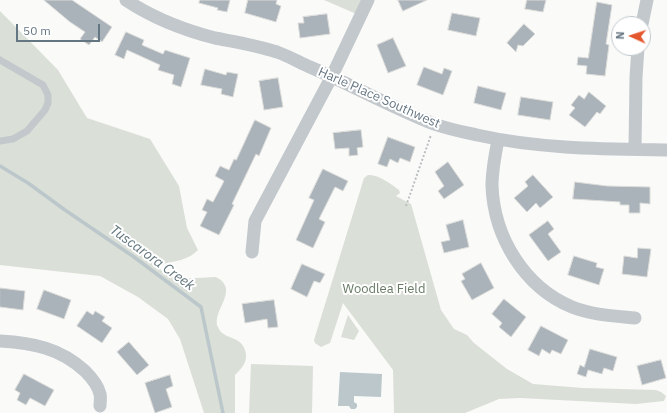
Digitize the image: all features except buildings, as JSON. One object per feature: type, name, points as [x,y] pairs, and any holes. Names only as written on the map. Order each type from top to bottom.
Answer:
[{"type":"street","name":"Harle Place Southwest","points":[[126,0],[158,18],[186,30],[278,52],[332,76],[397,109],[454,130],[498,140],[556,147],[667,150]]},
{"type":"street","points":[[252,252],[256,221],[332,76],[368,0]]},
{"type":"street","points":[[644,16],[648,0]]},
{"type":"street","points":[[636,149],[637,56]]},
{"type":"street","points":[[498,140],[492,186],[495,208],[500,229],[510,250],[521,267],[533,281],[546,292],[573,307],[608,316],[635,318]]},
{"type":"street","points":[[0,341],[35,344],[50,349],[77,364],[96,384],[100,393],[100,406]]},
{"type":"lane","points":[[0,60],[43,85],[48,95],[48,103],[45,110],[27,131],[13,139],[0,141]]},
{"type":"path","points":[[406,206],[435,124]]},
{"type":"green space","points":[[324,0],[367,0],[361,16]]},
{"type":"green space","points":[[0,11],[58,70],[87,118],[150,139],[179,186],[187,228],[198,250],[186,258],[162,264],[160,269],[171,276],[178,278],[216,277],[223,282],[226,288],[226,294],[218,314],[218,327],[224,334],[241,343],[246,354],[245,363],[235,375],[235,413],[204,413],[180,339],[168,319],[138,297],[100,276],[0,265]]},
{"type":"green space","name":"Woodlea Field","points":[[368,175],[376,176],[388,182],[399,190],[400,193],[396,196],[411,204],[441,310],[454,329],[467,335],[474,343],[507,369],[533,384],[583,388],[656,390],[666,396],[664,401],[636,404],[520,398],[499,399],[465,413],[394,413],[393,370],[343,303],[330,343],[321,347],[315,343],[314,340],[364,178]]},
{"type":"green space","points":[[348,315],[359,331],[354,340],[341,337]]},
{"type":"green space","points":[[251,364],[313,366],[312,413],[249,413]]},
{"type":"shaded area","points":[[340,372],[382,374],[381,397],[354,396],[354,402],[357,404],[355,409],[351,409],[349,406],[338,406]]},
{"type":"waterway","name":"Tuscarora Creek","points":[[0,166],[28,183],[134,257],[201,307],[223,413]]}]
